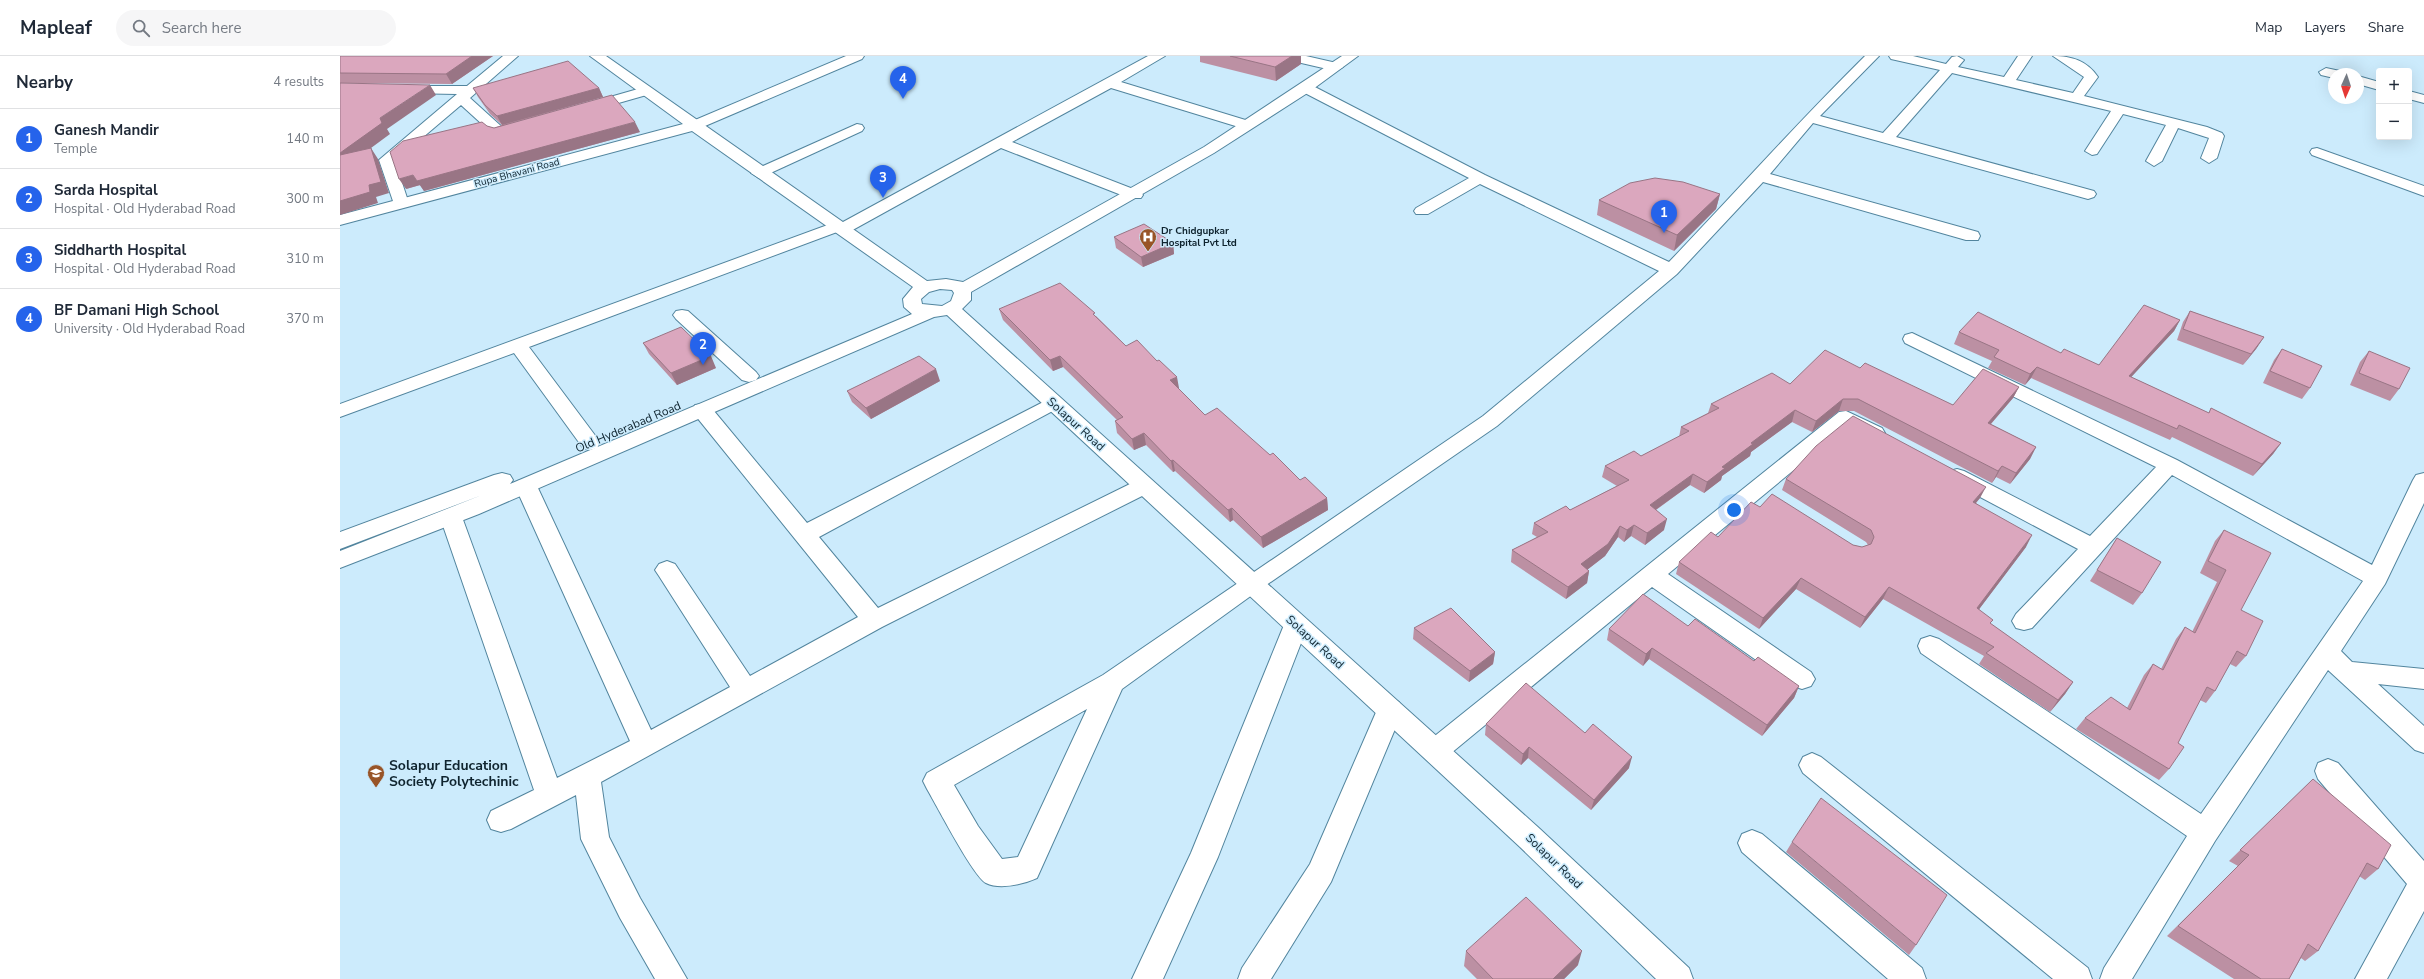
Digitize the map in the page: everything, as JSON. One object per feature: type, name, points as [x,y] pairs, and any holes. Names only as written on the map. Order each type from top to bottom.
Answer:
[{"type":"street","points":[[401,204],[387,160],[510,56]]},
{"type":"street","points":[[597,56],[759,173],[819,215],[841,228],[925,288]]},
{"type":"street","name":"Rupa Bhavani Road","points":[[340,220],[693,126],[857,56]]},
{"type":"street","points":[[340,411],[517,344],[841,228],[1158,56]]},
{"type":"street","points":[[1289,56],[1336,67]]},
{"type":"street","points":[[340,560],[526,486],[702,410],[939,304],[1134,195],[1306,88],[1351,56]]},
{"type":"street","points":[[1112,682],[1027,869],[995,872],[968,835],[937,781],[1112,682],[1251,584],[1490,421],[1672,270],[1760,176],[1810,118],[1872,56]]},
{"type":"street","points":[[1896,56],[2076,98],[2174,123],[2217,136],[2209,158]]},
{"type":"street","points":[[1886,139],[1960,56]]},
{"type":"street","points":[[2008,82],[2025,56]]},
{"type":"street","points":[[2060,56],[2086,72],[2091,77],[2076,98]]},
{"type":"street","points":[[2364,82],[2376,85]]},
{"type":"street","points":[[1110,83],[1247,125]]},
{"type":"street","points":[[386,88],[465,93],[499,132],[535,122]]},
{"type":"street","points":[[1306,88],[1480,178],[1672,270]]},
{"type":"street","points":[[572,112],[646,91]]},
{"type":"street","points":[[2412,95],[2424,99]]},
{"type":"street","points":[[2092,151],[2119,110]]},
{"type":"street","points":[[1810,118],[2088,194]]},
{"type":"street","points":[[2154,161],[2174,123]]},
{"type":"street","points":[[759,173],[857,128]]},
{"type":"street","points":[[1000,143],[1134,195]]},
{"type":"street","points":[[2317,152],[2424,191]]},
{"type":"street","points":[[1760,176],[1972,236]]},
{"type":"street","points":[[1422,211],[1480,178]]},
{"type":"street","points":[[951,284],[939,304],[911,302],[915,294],[925,288],[951,284]]},
{"type":"street","name":"Old Hyderabad Road","points":[[340,541],[481,489],[749,376],[939,304]]},
{"type":"street","name":"Solapur Road","points":[[939,304],[1053,403],[1435,751],[1530,838],[1678,979]]},
{"type":"street","points":[[682,315],[749,376]]},
{"type":"street","points":[[1912,339],[2170,464],[2377,578]]},
{"type":"street","points":[[517,344],[590,443]]},
{"type":"street","points":[[804,535],[1053,403]]},
{"type":"street","points":[[702,410],[874,620]]},
{"type":"street","points":[[1435,751],[1846,417],[1895,443]]},
{"type":"street","points":[[2024,621],[2170,464]]},
{"type":"street","points":[[1938,466],[2093,547]]},
{"type":"street","points":[[2115,979],[2204,832],[2377,578],[2424,480]]},
{"type":"street","points":[[526,486],[645,746]]},
{"type":"street","points":[[501,820],[645,746],[874,620],[1144,486]]},
{"type":"street","points":[[1759,488],[1778,500]]},
{"type":"street","points":[[451,517],[549,795]]},
{"type":"street","points":[[666,570],[746,690]]},
{"type":"street","points":[[1652,575],[1802,679]]},
{"type":"street","points":[[1147,979],[1204,857],[1296,625]]},
{"type":"street","points":[[1930,646],[2204,832]]},
{"type":"street","points":[[2326,653],[2424,742]]},
{"type":"street","points":[[2345,670],[2424,678]]},
{"type":"street","points":[[1253,979],[1321,873],[1390,710]]},
{"type":"street","points":[[1812,765],[2077,979]]},
{"type":"street","points":[[2328,770],[2424,882],[2370,979]]},
{"type":"street","points":[[587,776],[594,839],[630,908],[672,979]]},
{"type":"street","points":[[1752,843],[1911,979]]},
{"type":"building","points":[[340,56],[472,56],[446,74],[340,73]]},
{"type":"building","points":[[1230,56],[1292,56],[1275,67]]},
{"type":"building","points":[[568,61],[599,88],[497,116],[485,105],[473,88]]},
{"type":"building","points":[[340,83],[430,85],[380,118],[382,123],[340,153]]},
{"type":"building","points":[[612,95],[635,122],[417,181],[413,175],[399,179],[390,152],[403,141],[482,122],[487,126],[494,128]]},
{"type":"building","points":[[371,148],[381,182],[369,185],[370,192],[340,201],[340,155]]},
{"type":"building","points":[[1655,178],[1683,182],[1720,194],[1677,235],[1599,200],[1630,183]]},
{"type":"building","points":[[1144,224],[1173,243],[1141,257],[1114,237]]},
{"type":"building","points":[[1060,283],[1095,313],[1093,314],[1126,346],[1137,340],[1157,361],[1159,360],[1177,377],[1170,380],[1205,415],[1217,408],[1270,455],[1273,453],[1300,480],[1305,477],[1327,498],[1261,537],[1232,508],[1228,510],[1173,460],[1171,461],[1144,433],[1132,439],[1115,421],[1123,417],[1060,356],[1050,360],[999,309]]},
{"type":"building","points":[[2144,305],[2180,320],[2129,376],[2209,413],[2211,408],[2281,443],[2262,464],[2179,425],[2177,429],[2037,367],[2030,374],[1994,357],[1999,350],[1959,332],[1978,312],[2061,353],[2064,349],[2099,365]]},
{"type":"building","points":[[2190,311],[2264,337],[2251,354],[2183,329]]},
{"type":"building","points":[[681,327],[711,356],[671,373],[643,343]]},
{"type":"building","points":[[2282,349],[2322,366],[2310,388],[2270,371]]},
{"type":"building","points":[[1825,350],[1860,368],[1865,363],[1953,405],[1983,369],[2019,387],[1988,423],[2036,447],[2016,473],[2002,466],[1998,471],[1858,399],[1843,399],[1816,421],[1795,410],[1751,443],[1753,444],[1722,467],[1725,468],[1707,482],[1693,474],[1650,505],[1667,519],[1647,533],[1634,525],[1627,530],[1620,526],[1608,544],[1581,564],[1589,571],[1568,587],[1512,550],[1548,532],[1534,523],[1566,506],[1570,510],[1629,480],[1605,466],[1634,451],[1641,456],[1689,431],[1681,427],[1719,408],[1711,404],[1772,373],[1790,384]]},
{"type":"building","points":[[2369,351],[2410,368],[2399,389],[2359,373]]},
{"type":"building","points":[[919,356],[936,369],[866,408],[847,391]]},
{"type":"building","points":[[1853,416],[1986,487],[1973,502],[2032,535],[1977,608],[1993,620],[1990,623],[2073,682],[2058,700],[1986,653],[1994,647],[1889,587],[1865,617],[1801,578],[1763,618],[1679,562],[1711,532],[1718,537],[1751,502],[1760,507],[1772,494],[1853,545],[1862,547],[1871,544],[1874,537],[1871,530],[1786,479],[1816,446]]},
{"type":"building","points":[[2224,530],[2271,553],[2241,610],[2263,621],[2246,656],[2237,651],[2215,691],[2207,687],[2178,743],[2184,747],[2169,769],[2085,718],[2111,697],[2130,710],[2153,664],[2163,670],[2185,627],[2195,633],[2226,570],[2208,561]]},
{"type":"building","points":[[2117,538],[2161,562],[2142,593],[2097,570]]},
{"type":"building","points":[[1643,594],[1688,626],[1695,619],[1754,661],[1758,657],[1799,686],[1767,725],[1652,648],[1646,654],[1609,629]]},
{"type":"building","points":[[1451,608],[1495,652],[1470,671],[1414,628]]},
{"type":"building","points":[[1526,683],[1585,733],[1593,724],[1632,757],[1594,800],[1529,747],[1523,754],[1486,724]]},
{"type":"building","points":[[2313,779],[2391,845],[2378,869],[2367,863],[2318,951],[2308,944],[2289,979],[2261,979],[2178,926],[2249,855],[2240,850]]},
{"type":"building","points":[[1821,798],[1947,895],[1916,945],[1792,842]]},
{"type":"building","points":[[1526,897],[1582,951],[1553,979],[1493,979],[1466,951]]},
{"type":"place","name":"BF Damani High School","points":[[903,99]]},
{"type":"place","name":"Siddharth Hospital","points":[[883,198]]},
{"type":"place","name":"Ganesh Mandir","points":[[1664,233]]},
{"type":"place","name":"Dr Chidgupkar Hospital Pvt Ltd","points":[[1148,252]]},
{"type":"place","name":"Sarda Hospital","points":[[703,365]]},
{"type":"place","name":"Solapur Education Society Polytechinic","points":[[376,788]]}]
